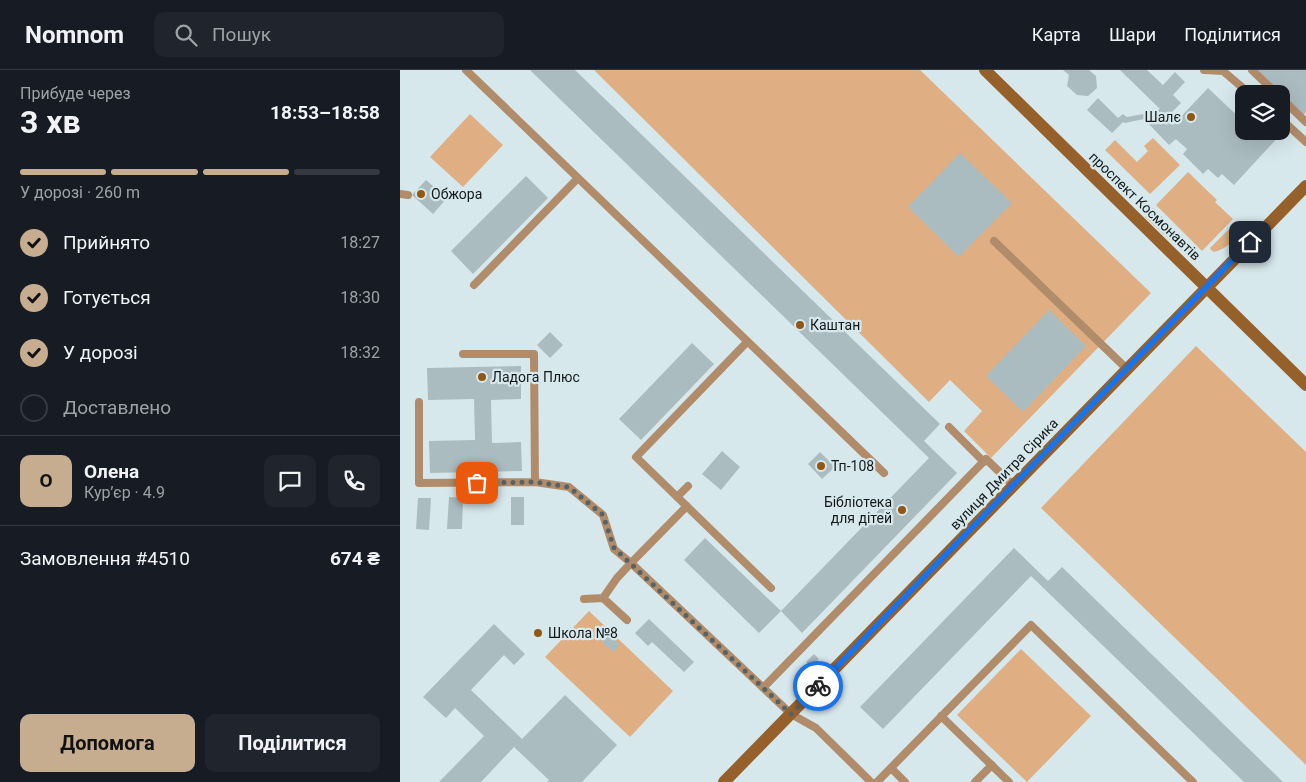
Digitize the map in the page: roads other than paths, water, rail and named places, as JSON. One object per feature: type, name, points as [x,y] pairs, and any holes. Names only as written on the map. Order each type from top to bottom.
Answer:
[{"type":"street","name":"проспект Космонавтів","points":[[984,70],[1306,385]]},
{"type":"street","name":"вулиця Дмитра Сірика","points":[[724,782],[1306,186]]},
{"type":"lane","points":[[466,70],[884,473]]},
{"type":"lane","points":[[1204,70],[1223,71],[1239,85]]},
{"type":"lane","points":[[1252,70],[1268,85]]},
{"type":"lane","points":[[1290,107],[1306,122]]},
{"type":"lane","points":[[1290,128],[1306,142]]},
{"type":"lane","points":[[474,286],[578,178]]},
{"type":"lane","points":[[994,240],[1127,369]]},
{"type":"lane","points":[[747,342],[636,457],[771,588]]},
{"type":"lane","points":[[463,354],[534,354],[535,482]]},
{"type":"lane","points":[[418,402],[419,483],[535,482],[569,487],[603,515],[614,548],[791,714],[816,728],[871,782]]},
{"type":"lane","points":[[949,427],[984,462],[986,460],[1014,486]]},
{"type":"lane","points":[[763,688],[984,462]]},
{"type":"lane","points":[[677,497],[688,486]]},
{"type":"lane","points":[[604,598],[617,578],[687,506]]},
{"type":"lane","points":[[584,598],[604,598],[627,620]]},
{"type":"lane","points":[[877,782],[1031,625],[1193,782]]},
{"type":"lane","points":[[941,716],[1009,782]]},
{"type":"lane","points":[[975,782],[992,765]]},
{"type":"lane","points":[[890,768],[905,782]]},
{"type":"place","name":"Шалє","points":[[1191,117]]},
{"type":"place","name":"Обжора","points":[[421,194]]},
{"type":"place","name":"Каштан","points":[[800,325]]},
{"type":"place","name":"Ладога Плюс","points":[[482,377]]},
{"type":"place","name":"Тп-108","points":[[821,466]]},
{"type":"place","name":"Бібліотека для дітей","points":[[902,510]]},
{"type":"place","name":"Школа №8","points":[[538,633]]}]
